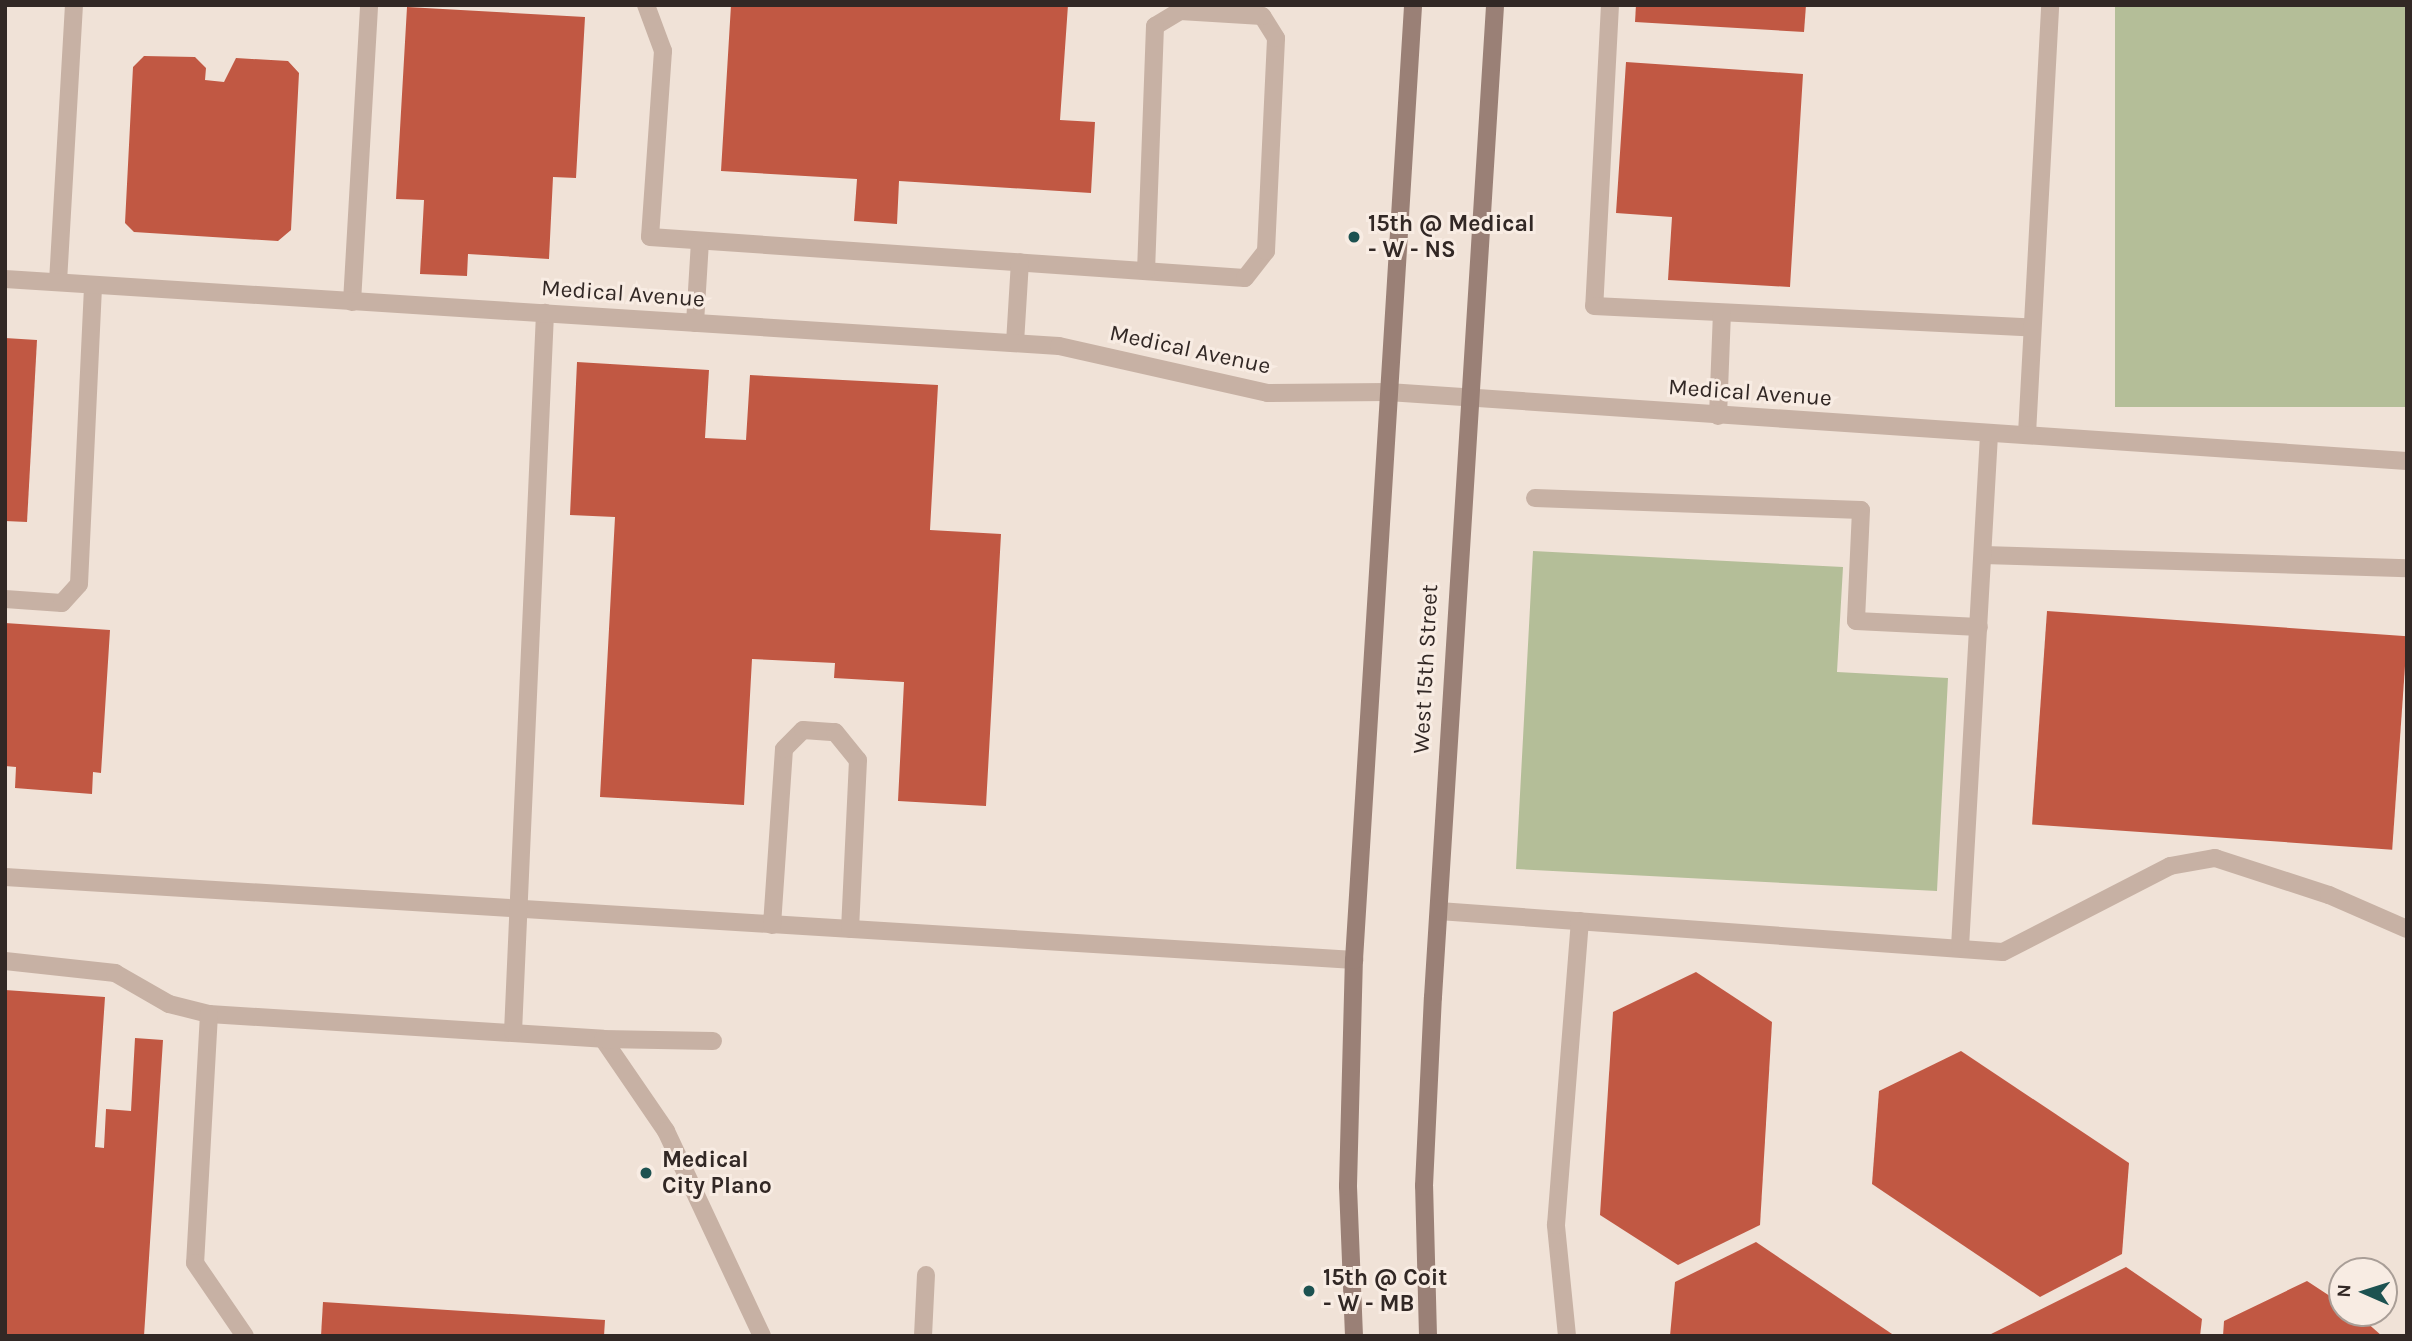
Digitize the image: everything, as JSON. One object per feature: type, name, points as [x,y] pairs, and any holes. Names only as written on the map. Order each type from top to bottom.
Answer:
[{"type":"main road","points":[[1354,1336],[1348,1186],[1354,960],[1413,5]]},
{"type":"main road","name":"West 15th Street","points":[[1428,1336],[1424,1186],[1466,399],[1494,5]]},
{"type":"street","points":[[58,282],[74,5]]},
{"type":"street","points":[[352,302],[369,5]]},
{"type":"street","points":[[646,5],[663,51],[650,237],[1245,278],[1266,251],[1276,37],[1262,16],[1180,11],[1155,26],[1146,271]]},
{"type":"street","points":[[1610,5],[1594,306],[2031,327]]},
{"type":"street","points":[[2027,434],[2050,5]]},
{"type":"street","points":[[695,323],[700,241]]},
{"type":"street","points":[[1015,343],[1020,262]]},
{"type":"street","name":"Medical Avenue","points":[[5,279],[1059,346],[1268,393],[1388,392],[2407,461]]},
{"type":"street","points":[[5,599],[62,603],[79,584],[93,285]]},
{"type":"street","points":[[513,1032],[545,313]]},
{"type":"street","points":[[1718,416],[1722,313]]},
{"type":"street","points":[[1960,947],[1989,434]]},
{"type":"street","points":[[1535,498],[1861,510],[1856,621],[1979,627]]},
{"type":"street","points":[[1983,555],[2407,568]]},
{"type":"street","points":[[772,925],[784,749],[803,730],[835,732],[858,760],[850,929]]},
{"type":"street","points":[[1439,911],[2003,952],[2170,866],[2215,858],[2329,895],[2407,929]]},
{"type":"street","points":[[5,877],[1354,960]]},
{"type":"street","points":[[1567,1336],[1556,1225],[1580,921]]},
{"type":"street","points":[[5,961],[115,973],[169,1004],[209,1014],[603,1040],[713,1041]]},
{"type":"street","points":[[209,1014],[195,1263],[244,1336]]},
{"type":"street","points":[[603,1040],[666,1131],[762,1336]]},
{"type":"street","points":[[923,1336],[926,1275]]},
{"type":"green space","points":[[2115,5],[2407,5],[2407,407],[2115,407]]},
{"type":"green space","points":[[1533,551],[1843,567],[1837,672],[1948,678],[1937,891],[1516,869]]},
{"type":"building","points":[[731,5],[1068,5],[1060,120],[1095,122],[1091,193],[899,181],[897,224],[854,221],[857,179],[721,171]]},
{"type":"building","points":[[1636,5],[1806,5],[1804,32],[1635,22]]},
{"type":"building","points":[[407,7],[585,17],[576,178],[553,177],[549,259],[468,254],[467,276],[420,274],[424,200],[396,199]]},
{"type":"building","points":[[144,56],[195,57],[206,68],[205,80],[224,82],[236,58],[288,61],[299,73],[291,230],[278,241],[134,232],[125,223],[133,67]]},
{"type":"building","points":[[1626,62],[1803,74],[1790,287],[1668,280],[1672,217],[1616,213]]},
{"type":"building","points":[[5,338],[37,340],[27,522],[5,521]]},
{"type":"building","points":[[577,362],[709,370],[705,438],[746,440],[750,375],[938,385],[930,530],[1001,534],[986,806],[898,801],[904,682],[834,678],[835,663],[752,659],[744,805],[600,797],[615,517],[570,515]]},
{"type":"building","points":[[2047,611],[2407,636],[2392,850],[2032,824]]},
{"type":"building","points":[[5,623],[110,630],[101,773],[93,772],[92,794],[15,788],[16,767],[5,766]]},
{"type":"building","points":[[1696,972],[1772,1022],[1760,1225],[1678,1265],[1600,1215],[1613,1012]]},
{"type":"building","points":[[5,990],[105,997],[95,1147],[104,1148],[106,1109],[131,1111],[135,1038],[163,1040],[144,1336],[5,1336]]},
{"type":"building","points":[[1961,1051],[2129,1163],[2122,1254],[2040,1297],[1872,1184],[1879,1091]]},
{"type":"building","points":[[1756,1242],[1895,1336],[1670,1336],[1675,1282]]},
{"type":"building","points":[[2126,1267],[2202,1319],[2200,1336],[1987,1336]]},
{"type":"building","points":[[2307,1281],[2328,1295],[2328,1327],[2372,1327],[2382,1336],[2223,1336],[2224,1321]]},
{"type":"building","points":[[323,1302],[605,1320],[604,1336],[321,1336]]},
{"type":"place","name":"15th @ Medical - W - NS","points":[[1354,237]]},
{"type":"place","name":"Medical City Plano","points":[[646,1173]]},
{"type":"place","name":"15th @ Coit - W - MB","points":[[1309,1291]]}]
